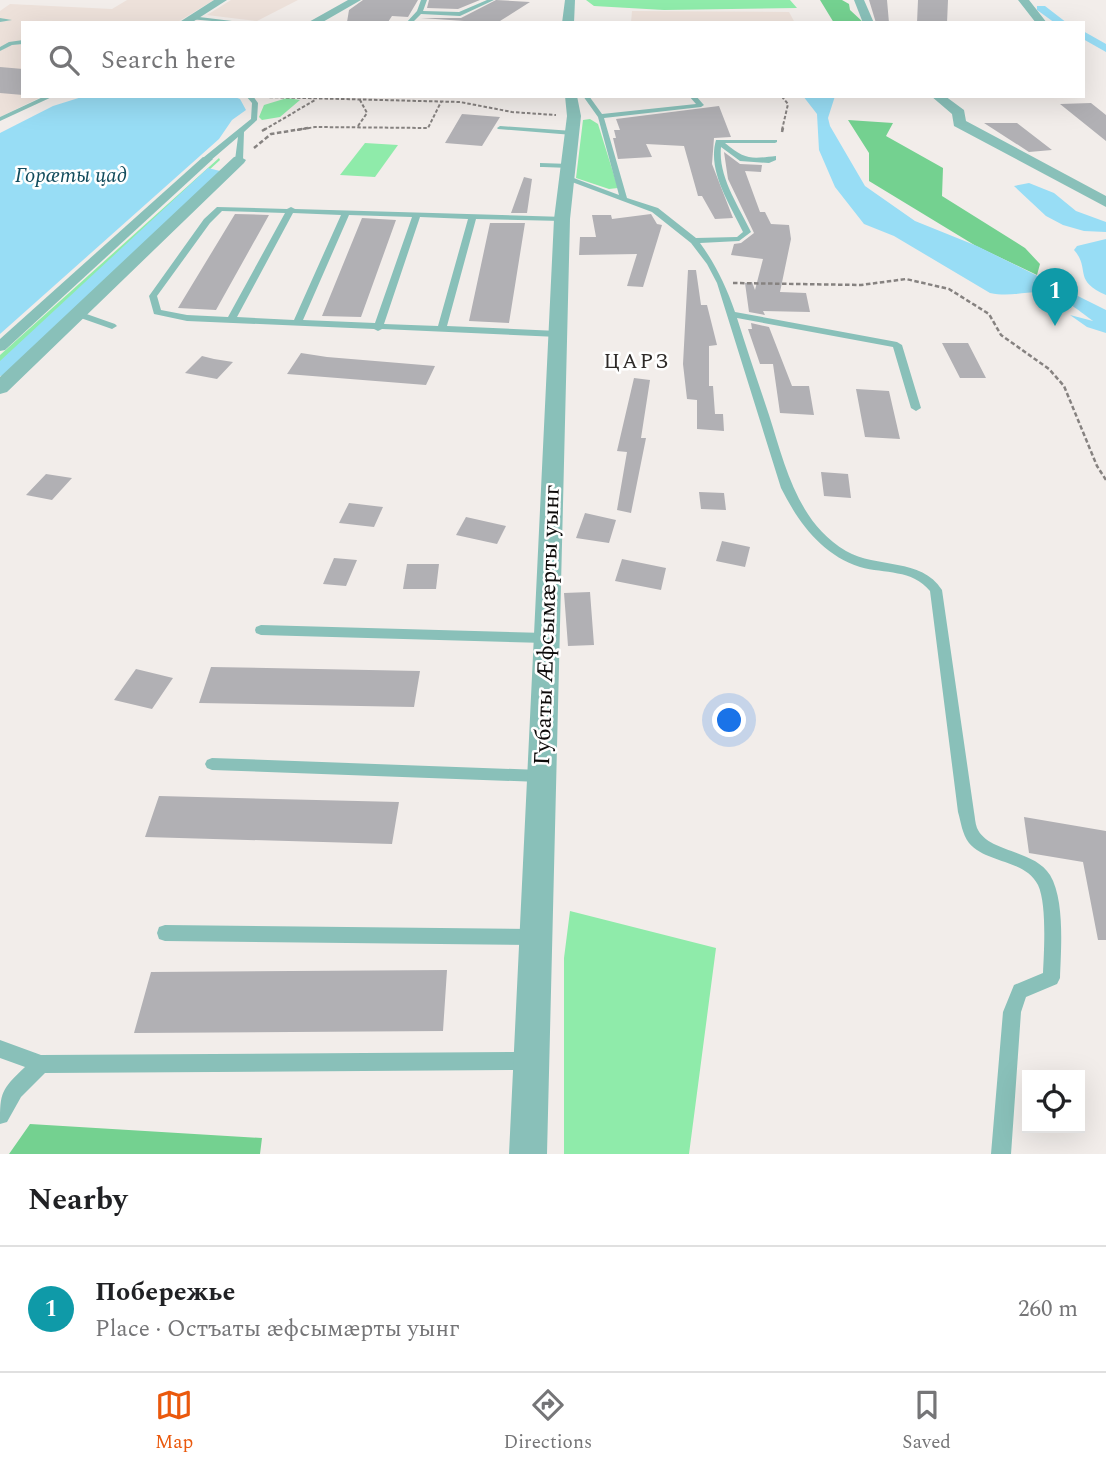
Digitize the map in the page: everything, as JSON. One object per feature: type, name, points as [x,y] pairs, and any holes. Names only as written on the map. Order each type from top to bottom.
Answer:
[{"type":"street","points":[[187,20],[222,0]]},
{"type":"street","points":[[316,21],[356,0]]},
{"type":"street","points":[[569,0],[569,21]]},
{"type":"street","points":[[859,0],[868,21]]},
{"type":"street","points":[[1023,0],[1040,21]]},
{"type":"street","points":[[940,98],[959,113],[959,123],[1106,202]]},
{"type":"street","name":"Губаты Æфсымæрты уынг","points":[[528,1154],[529,1061],[562,219],[576,110]]},
{"type":"street","points":[[0,347],[207,159]]},
{"type":"street","points":[[0,388],[239,160]]},
{"type":"lane","points":[[411,21],[420,12],[424,0]]},
{"type":"lane","points":[[420,12],[460,14],[491,0]]},
{"type":"lane","points":[[0,20],[9,20]]},
{"type":"lane","points":[[0,49],[11,43],[21,43]]},
{"type":"lane","points":[[0,119],[47,98]]},
{"type":"lane","points":[[207,159],[242,133],[256,113],[250,98]]},
{"type":"lane","points":[[500,128],[576,110],[600,116],[701,105],[694,98]]},
{"type":"lane","points":[[600,116],[624,198]]},
{"type":"lane","points":[[239,160],[242,133]]},
{"type":"lane","points":[[718,141],[775,141]]},
{"type":"lane","points":[[718,141],[740,159],[769,161],[773,158]]},
{"type":"lane","points":[[694,241],[739,239],[747,233],[717,167],[715,154],[718,141]]},
{"type":"lane","points":[[543,165],[569,173],[655,210],[694,241],[721,283],[787,488],[799,514],[834,548],[860,562],[920,573],[936,590],[966,812],[973,836],[985,846],[1030,865],[1046,881],[1054,948],[1051,978],[1020,991],[1012,1012],[1001,1154]]},
{"type":"lane","points":[[558,334],[187,318],[156,312],[153,296],[207,220],[220,209],[562,219]]},
{"type":"lane","points":[[232,319],[291,209]]},
{"type":"lane","points":[[297,323],[346,212]]},
{"type":"lane","points":[[378,328],[417,215]]},
{"type":"lane","points":[[441,330],[473,216]]},
{"type":"lane","points":[[78,314],[112,326]]},
{"type":"lane","points":[[731,314],[897,345],[916,408]]},
{"type":"lane","points":[[261,630],[545,638]]},
{"type":"lane","points":[[212,765],[540,776]]},
{"type":"lane","points":[[165,933],[534,937]]},
{"type":"lane","points":[[0,1049],[41,1064],[529,1061]]},
{"type":"lane","points":[[0,1115],[14,1090],[41,1064]]},
{"type":"path","points":[[257,137],[298,107],[320,98]]},
{"type":"path","points":[[334,98],[441,102],[512,112],[576,110]]},
{"type":"path","points":[[775,141],[780,138],[788,104],[783,98]]},
{"type":"path","points":[[358,126],[367,113],[366,106],[359,100]]},
{"type":"path","points":[[239,160],[271,134],[314,127],[428,128],[441,102]]},
{"type":"path","points":[[239,160],[252,142]]},
{"type":"path","points":[[721,283],[862,285],[906,279],[950,289],[989,314],[1001,335],[1049,369],[1064,386],[1097,466],[1106,480]]},
{"type":"shaded area","points":[[127,0],[214,0],[179,21],[21,21],[21,98],[39,98],[0,117],[0,11],[10,4],[112,9]]},
{"type":"shaded area","points":[[231,0],[298,0],[257,21],[207,15]]},
{"type":"shaded area","points":[[632,11],[789,12],[794,21],[631,21]]},
{"type":"green space","points":[[586,0],[790,0],[797,8],[664,10],[594,6]]},
{"type":"green space","points":[[820,0],[842,0],[849,4],[850,10],[862,21],[833,21]]},
{"type":"green space","points":[[287,98],[300,100],[280,117],[262,120],[259,117],[264,105]]},
{"type":"green space","points":[[590,119],[598,124],[618,188],[609,189],[576,178],[583,120]]},
{"type":"green space","points":[[848,120],[893,123],[886,136],[943,168],[942,196],[1025,248],[1040,264],[1037,275],[976,246],[869,181],[869,153]]},
{"type":"green space","points":[[365,143],[398,145],[375,177],[340,175]]},
{"type":"green space","points":[[219,158],[220,160],[0,362],[0,355]]},
{"type":"green space","points":[[570,911],[716,948],[689,1154],[564,1154],[564,958]]},
{"type":"green space","points":[[30,1124],[262,1138],[260,1154],[9,1154]]},
{"type":"water","name":"Горӕты цад","points":[[79,98],[237,98],[246,110],[232,120],[219,139],[0,334],[0,133],[53,106]]},
{"type":"water","points":[[805,98],[834,98],[828,118],[830,126],[865,186],[915,221],[977,246],[1106,310],[1106,333],[1087,327],[1070,315],[1093,321],[1054,296],[1040,292],[990,293],[894,236],[864,224],[835,187],[819,150],[817,114]]},
{"type":"water","points":[[1029,183],[1054,193],[1076,211],[1106,222],[1106,232],[1084,231],[1063,225],[1046,216],[1014,186]]},
{"type":"water","points":[[1106,239],[1106,295],[1085,279],[1079,257],[1074,250],[1077,246]]},
{"type":"building","points":[[363,0],[418,0],[408,17],[392,16],[389,21],[347,21],[349,10]]},
{"type":"building","points":[[429,0],[480,0],[458,9],[427,8]]},
{"type":"building","points":[[496,0],[530,2],[500,21],[421,18],[461,18]]},
{"type":"building","points":[[869,0],[887,0],[889,21],[875,21]]},
{"type":"building","points":[[918,0],[948,0],[947,21],[917,21]]},
{"type":"building","points":[[0,67],[21,69],[21,95],[0,93]]},
{"type":"building","points":[[1091,103],[1106,115],[1106,141],[1060,104]]},
{"type":"building","points":[[719,106],[731,137],[714,138],[712,164],[733,218],[715,219],[702,196],[698,196],[684,146],[646,144],[652,157],[618,159],[613,138],[616,138],[614,130],[620,130],[616,119]]},
{"type":"building","points":[[462,114],[500,117],[482,146],[445,143]]},
{"type":"building","points":[[984,123],[1017,123],[1052,150],[1029,152]]},
{"type":"building","points":[[724,152],[740,164],[762,165],[761,172],[745,171],[760,212],[765,212],[771,224],[789,225],[791,239],[780,292],[806,293],[810,312],[763,311],[765,315],[749,312],[745,283],[752,282],[755,290],[763,259],[731,255],[734,244],[741,243],[754,233],[728,179]]},
{"type":"building","points":[[524,177],[532,179],[527,213],[511,213]]},
{"type":"building","points":[[235,214],[269,215],[216,310],[178,308]]},
{"type":"building","points":[[651,214],[657,224],[662,225],[643,287],[627,286],[637,254],[579,255],[580,237],[596,237],[592,215],[611,215],[612,219]]},
{"type":"building","points":[[362,218],[396,220],[361,317],[322,316]]},
{"type":"building","points":[[490,223],[525,223],[509,323],[469,321]]},
{"type":"building","points":[[688,270],[696,270],[701,305],[707,305],[717,345],[709,346],[709,386],[713,386],[715,414],[723,414],[724,431],[697,429],[697,400],[687,399],[683,364]]},
{"type":"building","points":[[751,323],[769,327],[792,386],[809,386],[814,415],[780,413],[773,364],[760,364],[748,329],[752,329]]},
{"type":"building","points":[[942,343],[968,343],[986,378],[960,378]]},
{"type":"building","points":[[301,353],[435,366],[426,385],[287,374]]},
{"type":"building","points":[[202,356],[233,362],[217,379],[185,373]]},
{"type":"building","points":[[634,378],[650,380],[641,438],[646,438],[631,513],[617,510],[627,452],[617,451]]},
{"type":"building","points":[[856,389],[889,391],[900,439],[865,437]]},
{"type":"building","points":[[821,472],[848,474],[851,498],[824,496]]},
{"type":"building","points":[[46,474],[72,478],[52,500],[26,495]]},
{"type":"building","points":[[699,492],[724,493],[726,510],[701,509]]},
{"type":"building","points":[[349,503],[383,507],[374,527],[339,523]]},
{"type":"building","points":[[585,513],[616,520],[609,543],[576,538]]},
{"type":"building","points":[[466,517],[506,526],[497,544],[456,535]]},
{"type":"building","points":[[722,541],[750,547],[745,567],[716,561]]},
{"type":"building","points":[[334,558],[357,560],[346,586],[323,584]]},
{"type":"building","points":[[622,559],[666,568],[661,590],[615,581]]},
{"type":"building","points":[[407,564],[439,564],[436,589],[403,589]]},
{"type":"building","points":[[590,592],[594,645],[568,646],[564,593]]},
{"type":"building","points":[[211,667],[420,671],[414,707],[199,703]]},
{"type":"building","points":[[136,669],[173,678],[152,709],[114,700]]},
{"type":"building","points":[[159,796],[399,802],[392,844],[145,837]]},
{"type":"building","points":[[1024,817],[1106,831],[1106,940],[1098,940],[1083,862],[1029,853]]},
{"type":"building","points":[[447,970],[443,1031],[134,1033],[151,972]]},
{"type":"waterway","points":[[1041,8],[1059,21]]},
{"type":"waterway","points":[[1085,35],[1106,49]]},
{"type":"waterway","points":[[0,371],[213,171]]},
{"type":"place","name":"Побережье","points":[[1055,326]]},
{"type":"district","name":"ЦАРЗ","points":[[637,361]]}]
